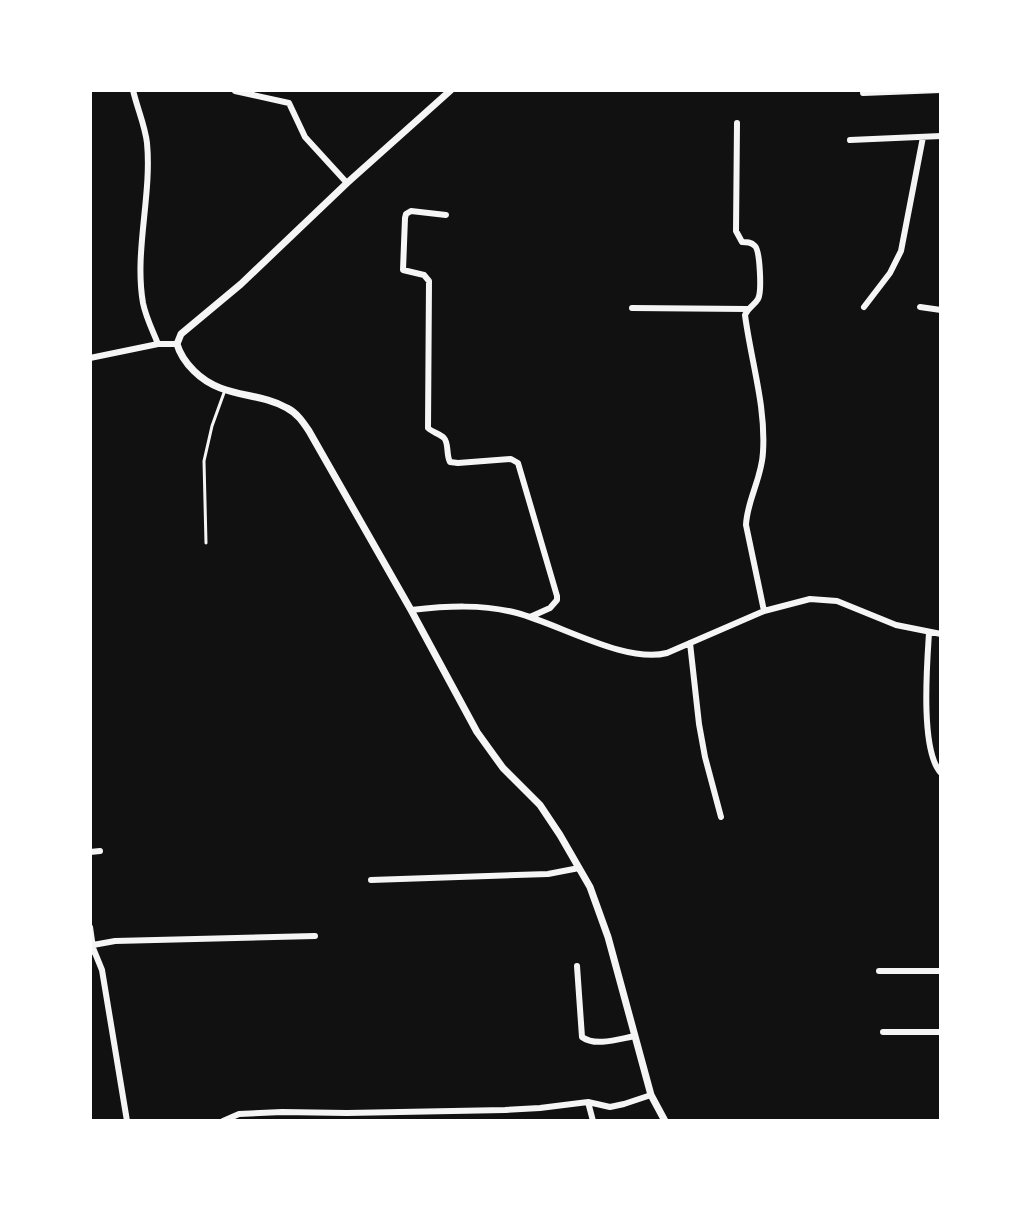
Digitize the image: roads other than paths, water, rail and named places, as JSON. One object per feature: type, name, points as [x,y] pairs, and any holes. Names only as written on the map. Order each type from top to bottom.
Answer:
[{"type":"street","points":[[133,90],[147,144],[141,259],[143,303],[158,344]]},
{"type":"street","points":[[451,90],[241,284],[181,334],[177,344],[186,363],[208,383],[283,406],[297,415],[411,610],[477,732],[503,768],[540,805],[590,887],[608,937],[651,1095],[665,1121]]},
{"type":"street","points":[[863,93],[941,90]]},
{"type":"street","points":[[235,91],[291,104],[305,137],[347,183]]},
{"type":"street","points":[[737,123],[737,235],[742,242],[752,243],[756,247],[759,261],[760,293],[745,315],[759,391],[763,441],[760,477],[746,525],[764,611]]},
{"type":"street","points":[[850,140],[941,136]]},
{"type":"street","points":[[864,307],[890,273],[901,251],[923,137]]},
{"type":"street","points":[[446,215],[411,211],[405,218],[403,270],[424,275],[429,281],[428,428],[445,439],[446,457],[450,462],[511,459],[518,463],[557,596],[550,608],[530,617]]},
{"type":"street","points":[[920,307],[941,310]]},
{"type":"street","points":[[632,308],[747,309]]},
{"type":"street","points":[[90,358],[158,344],[177,344]]},
{"type":"street","points":[[411,610],[445,606],[509,612],[643,655],[659,655],[764,611],[810,599],[837,601],[896,625],[941,634]]},
{"type":"street","points":[[929,633],[930,747],[932,760],[941,773]]},
{"type":"street","points":[[690,643],[703,746],[721,817]]},
{"type":"street","points":[[90,852],[100,851]]},
{"type":"street","points":[[371,880],[548,874],[579,868]]},
{"type":"street","points":[[90,927],[92,949],[102,970],[127,1121]]},
{"type":"street","points":[[92,949],[115,941],[315,936]]},
{"type":"street","points":[[577,966],[580,1032],[585,1040],[592,1042],[635,1036]]},
{"type":"street","points":[[879,971],[941,971]]},
{"type":"street","points":[[883,1032],[941,1032]]},
{"type":"street","points":[[223,1121],[239,1114],[505,1110],[588,1102],[610,1107],[651,1095]]},
{"type":"street","points":[[588,1102],[593,1121]]},
{"type":"lane","points":[[206,543],[204,461],[225,390]]}]
